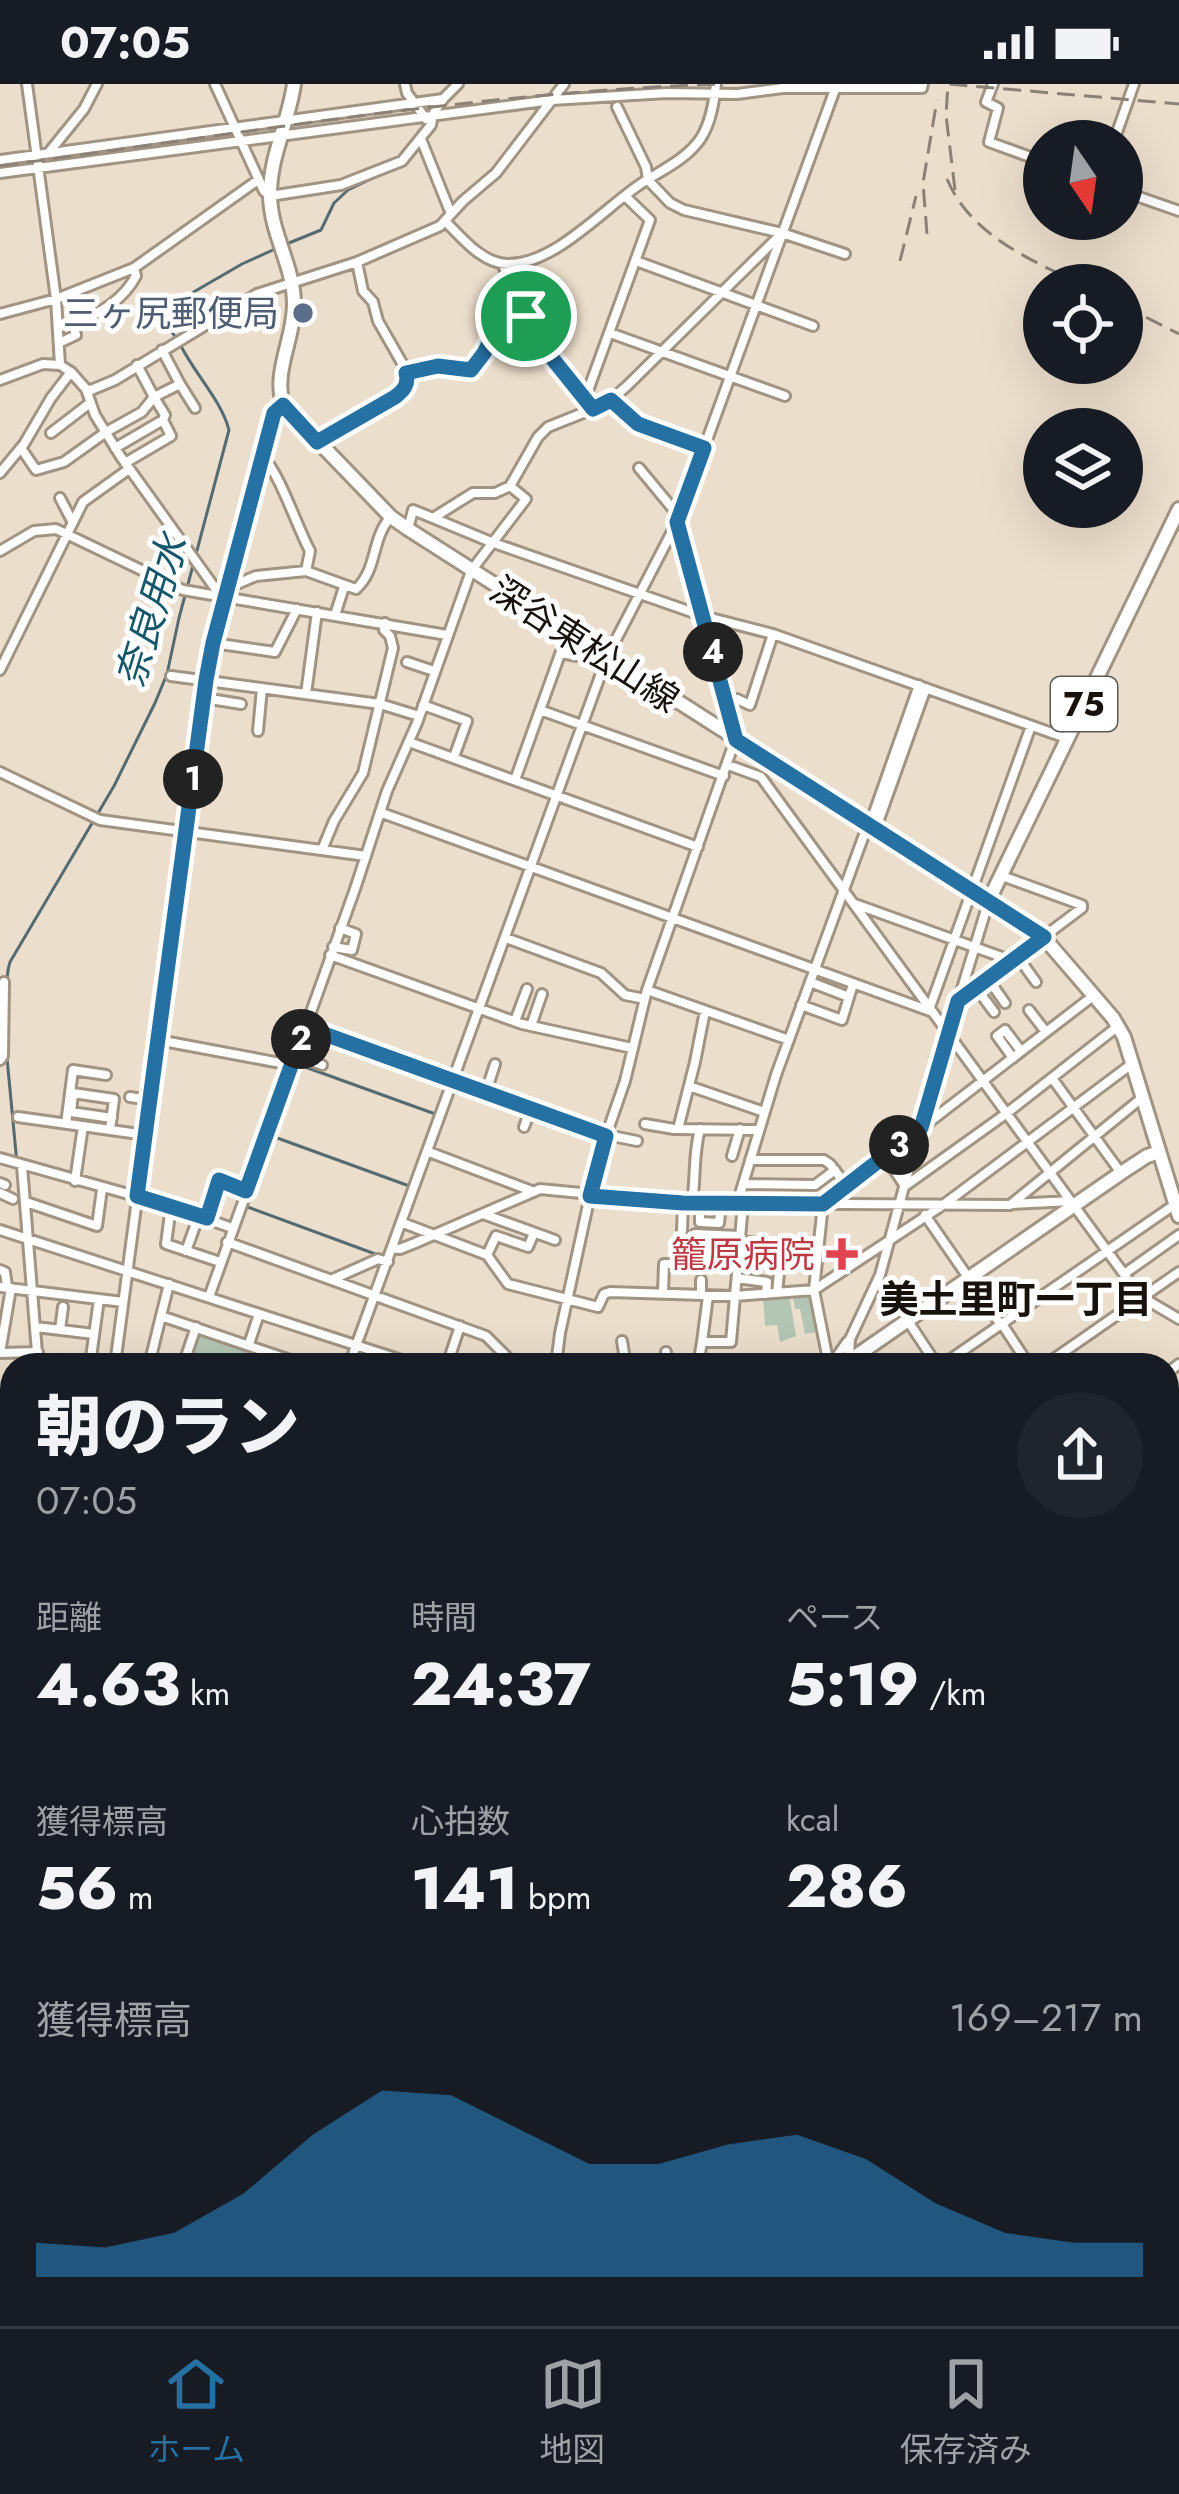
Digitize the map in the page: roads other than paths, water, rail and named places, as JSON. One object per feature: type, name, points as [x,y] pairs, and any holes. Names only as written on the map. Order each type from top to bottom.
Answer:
[{"type":"main road","points":[[283,405],[278,385],[293,321],[292,281],[272,219],[270,196],[294,84]]},
{"type":"main road","name":"深谷東松山線","points":[[283,405],[408,530],[1044,937],[1118,1027],[1177,1210]]},
{"type":"main road","name":"75","points":[[989,900],[1179,509]]},
{"type":"main road","points":[[862,1353],[1073,1203],[1159,1152]]},
{"type":"street","points":[[27,84],[43,154]]},
{"type":"street","points":[[59,365],[56,299],[38,167],[43,154],[84,109],[97,84]]},
{"type":"street","points":[[215,84],[258,180],[270,196],[341,185],[402,161],[421,139],[442,99],[458,84]]},
{"type":"street","points":[[405,84],[414,103],[429,118]]},
{"type":"street","points":[[86,389],[115,380],[257,294],[358,262],[449,218],[496,173],[564,84]]},
{"type":"street","points":[[0,160],[236,127],[429,118],[552,100],[715,89],[922,88],[923,84]]},
{"type":"street","points":[[993,84],[986,102],[998,108],[989,142],[1023,154]]},
{"type":"street","points":[[1121,120],[1134,84]]},
{"type":"street","points":[[354,1353],[606,659],[678,519],[837,86]]},
{"type":"street","points":[[421,139],[449,218],[472,248],[503,264],[527,260],[558,246],[687,153],[707,126],[715,89]]},
{"type":"street","points":[[0,173],[241,140],[284,127],[442,99]]},
{"type":"street","points":[[617,106],[648,180],[670,203],[845,254]]},
{"type":"street","points":[[0,314],[56,299],[134,268],[258,180]]},
{"type":"street","points":[[585,399],[650,220],[626,196]]},
{"type":"street","points":[[1143,198],[1179,211]]},
{"type":"street","points":[[433,518],[473,493],[495,493],[510,486],[548,427],[611,400],[782,233]]},
{"type":"street","points":[[636,261],[813,326]]},
{"type":"street","points":[[317,442],[395,397],[408,379],[373,302],[363,291],[358,262]]},
{"type":"street","points":[[503,264],[535,337],[593,409]]},
{"type":"street","points":[[59,343],[76,335],[73,323],[94,316],[128,289],[136,276],[134,268]]},
{"type":"street","points":[[406,373],[438,366],[471,370],[517,301]]},
{"type":"street","points":[[610,333],[784,396]]},
{"type":"street","points":[[162,350],[195,408]]},
{"type":"street","points":[[0,380],[43,364],[71,372],[86,389],[127,466],[225,593]]},
{"type":"street","points":[[115,448],[163,421],[165,415],[137,365]]},
{"type":"street","points":[[0,473],[71,372]]},
{"type":"street","points":[[20,448],[36,470],[64,462],[179,384]]},
{"type":"street","points":[[611,400],[638,424],[704,448]]},
{"type":"street","points":[[51,433],[90,403]]},
{"type":"street","points":[[119,1353],[206,680],[274,413],[283,405]]},
{"type":"street","points":[[0,670],[83,502],[171,436],[163,421]]},
{"type":"street","points":[[263,458],[272,466],[310,551],[306,571]]},
{"type":"street","points":[[558,1353],[590,1196],[625,1084],[646,994],[736,740],[678,519],[639,468]]},
{"type":"street","points":[[208,1297],[382,813],[393,761],[409,742],[470,571],[526,499],[510,486]]},
{"type":"street","points":[[60,498],[73,523]]},
{"type":"street","points":[[408,530],[412,510],[491,542],[704,616],[772,634],[1067,739]]},
{"type":"street","points":[[225,593],[256,576],[306,571],[356,589],[367,579],[380,534],[392,517]]},
{"type":"street","points":[[0,551],[34,531],[56,529],[186,591],[225,593],[447,635]]},
{"type":"street","points":[[335,615],[344,587]]},
{"type":"street","points":[[213,643],[275,652],[297,609]]},
{"type":"street","points":[[306,694],[317,612]]},
{"type":"street","points":[[322,850],[361,779],[393,648],[385,623]]},
{"type":"street","points":[[515,780],[568,632]]},
{"type":"street","points":[[725,702],[736,699],[750,705],[772,634]]},
{"type":"street","points":[[561,653],[606,659]]},
{"type":"street","points":[[407,662],[434,671]]},
{"type":"street","points":[[171,676],[380,704],[419,716]]},
{"type":"street","points":[[702,1342],[731,1342],[743,1184],[814,970],[922,686]]},
{"type":"street","points":[[258,731],[262,688]]},
{"type":"street","points":[[204,698],[242,704]]},
{"type":"street","points":[[423,705],[467,721],[454,758]]},
{"type":"street","points":[[540,710],[724,776]]},
{"type":"street","points":[[931,1010],[1031,726]]},
{"type":"street","points":[[409,742],[698,847]]},
{"type":"street","points":[[728,765],[761,777],[1142,1298],[1179,1319]]},
{"type":"street","points":[[0,772],[100,820],[322,850],[364,861]]},
{"type":"street","points":[[382,813],[931,1010]]},
{"type":"street","points":[[349,881],[364,861]]},
{"type":"street","points":[[958,1001],[1082,905],[1001,876]]},
{"type":"street","points":[[840,1353],[880,1275],[989,900]]},
{"type":"street","points":[[854,903],[1016,959],[1036,982]]},
{"type":"street","points":[[332,951],[352,950],[356,934],[340,928]]},
{"type":"street","points":[[506,938],[601,973],[625,994],[646,994],[789,1040]]},
{"type":"street","points":[[332,951],[515,1022],[633,1048]]},
{"type":"street","points":[[988,980],[1005,1004]]},
{"type":"street","points":[[0,1060],[4,982]]},
{"type":"street","points":[[810,982],[849,997]]},
{"type":"street","points":[[802,1005],[842,1020],[853,984]]},
{"type":"street","points":[[977,988],[994,1012]]},
{"type":"street","points":[[515,1022],[527,989]]},
{"type":"street","points":[[531,1027],[542,994]]},
{"type":"street","points":[[827,1353],[814,1290],[823,1204],[1094,995]]},
{"type":"street","points":[[1029,1010],[1046,1032]]},
{"type":"street","points":[[678,1129],[704,1011]]},
{"type":"street","points":[[305,1027],[637,1141]]},
{"type":"street","points":[[905,1186],[1118,1027]]},
{"type":"street","points":[[158,1040],[322,1065]]},
{"type":"street","points":[[403,1223],[488,1255],[508,1284],[598,1307],[610,1292],[735,1296],[814,1290],[943,1205],[1133,1063]]},
{"type":"street","points":[[486,1092],[495,1064]]},
{"type":"street","points":[[66,1124],[73,1070],[106,1075]]},
{"type":"street","points":[[1052,1078],[1121,1173]]},
{"type":"street","points":[[688,1085],[764,1112]]},
{"type":"street","points":[[110,1130],[112,1118],[114,1099],[73,1093],[70,1112],[112,1118]]},
{"type":"street","points":[[1011,1204],[1143,1096]]},
{"type":"street","points":[[130,1097],[150,1100]]},
{"type":"street","points":[[524,1127],[531,1108]]},
{"type":"street","points":[[18,1117],[146,1135]]},
{"type":"street","points":[[645,1124],[759,1130]]},
{"type":"street","points":[[75,1181],[82,1126]]},
{"type":"street","points":[[682,1231],[692,1203],[700,1129]]},
{"type":"street","points":[[732,1156],[740,1129]]},
{"type":"street","points":[[428,1152],[534,1191]]},
{"type":"street","points":[[126,1154],[143,1156]]},
{"type":"street","points":[[694,1156],[707,1158]]},
{"type":"street","points":[[885,1156],[905,1186]]},
{"type":"street","points":[[0,1170],[2,1159],[232,1228]]},
{"type":"street","points":[[750,1160],[824,1160],[846,1185]]},
{"type":"street","points":[[7,1272],[0,1353],[33,1352],[34,1290],[22,1166]]},
{"type":"street","points":[[743,1184],[815,1185],[835,1170]]},
{"type":"street","points":[[186,1251],[219,1180],[246,1191]]},
{"type":"street","points":[[2,1187],[13,1199]]},
{"type":"street","points":[[26,1202],[98,1226],[102,1189]]},
{"type":"street","points":[[393,1248],[540,1189],[721,1204],[1073,1203]]},
{"type":"street","points":[[692,1203],[700,1222],[716,1225],[721,1204]]},
{"type":"street","points":[[918,1204],[1021,1353]]},
{"type":"street","points":[[171,1206],[166,1244],[220,1262]]},
{"type":"street","points":[[958,1353],[1108,1250],[1177,1210]]},
{"type":"street","points":[[482,1214],[555,1240]]},
{"type":"street","points":[[0,1230],[379,1353]]},
{"type":"street","points":[[488,1255],[496,1237],[528,1246],[534,1233]]},
{"type":"street","points":[[695,1234],[765,1244]]},
{"type":"street","points":[[1124,1274],[1179,1235]]},
{"type":"street","points":[[475,1250],[478,1239]]},
{"type":"street","points":[[227,1242],[486,1336],[503,1353]]},
{"type":"street","points":[[331,1280],[378,1259],[388,1262]]},
{"type":"street","points":[[663,1293],[664,1264],[671,1264]]},
{"type":"street","points":[[1062,1353],[1179,1272]]},
{"type":"street","points":[[777,1293],[779,1273]]},
{"type":"street","points":[[737,1278],[767,1282],[766,1294]]},
{"type":"street","points":[[700,1353],[705,1295],[701,1280]]},
{"type":"street","points":[[152,1353],[169,1284]]},
{"type":"street","points":[[6,1288],[123,1302]]},
{"type":"street","points":[[92,1353],[99,1299]]},
{"type":"street","points":[[60,1330],[63,1306]]},
{"type":"street","points":[[248,1345],[259,1314]]},
{"type":"street","points":[[161,1316],[271,1353]]},
{"type":"street","points":[[907,1319],[931,1353]]},
{"type":"street","points":[[451,1353],[460,1326]]},
{"type":"street","points":[[36,1327],[94,1334]]},
{"type":"street","points":[[187,1353],[196,1328]]},
{"type":"street","points":[[849,1353],[850,1340]]},
{"type":"street","points":[[622,1341],[624,1353]]},
{"type":"street","points":[[153,1348],[165,1352]]},
{"type":"waterway","name":"奈良用水","points":[[284,245],[321,230],[334,203],[348,190],[394,168]]},
{"type":"waterway","name":"奈良用水","points":[[176,338],[164,320],[166,308],[275,249]]},
{"type":"waterway","name":"奈良用水","points":[[7,1018],[10,962],[114,786],[167,674],[229,430],[181,346]]},
{"type":"waterway","name":"奈良用水","points":[[7,1058],[23,1227]]},
{"type":"waterway","points":[[294,1063],[438,1115]]},
{"type":"waterway","points":[[269,1135],[412,1187]]},
{"type":"waterway","points":[[245,1206],[378,1255]]},
{"type":"waterway","name":"奈良用水","points":[[26,1261],[32,1347]]},
{"type":"railway","points":[[0,166],[449,105],[720,84]]},
{"type":"railway","points":[[955,190],[946,115],[948,84],[1179,104]]},
{"type":"railway","points":[[927,234],[923,183],[937,100]]},
{"type":"railway","points":[[947,179],[987,231],[1041,264]]},
{"type":"railway","points":[[900,261],[916,196]]},
{"type":"railway","points":[[1143,316],[1179,334]]},
{"type":"place","name":"三ヶ尻郵便局","points":[[303,313]]},
{"type":"place","name":"籠原病院","points":[[842,1254]]},
{"type":"district","name":"美土里町一丁目","points":[[1016,1299]]}]
